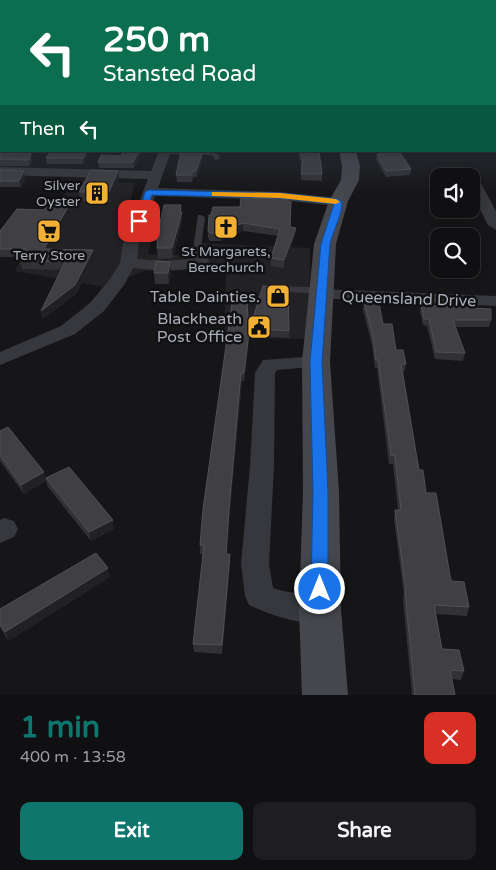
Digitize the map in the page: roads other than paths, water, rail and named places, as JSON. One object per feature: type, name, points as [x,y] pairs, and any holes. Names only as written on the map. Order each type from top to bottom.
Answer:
[{"type":"main road","points":[[325,695],[320,609],[321,492],[316,362],[325,244],[330,226],[338,210],[338,202],[348,188],[351,175],[347,152]]},
{"type":"street","points":[[0,359],[68,330],[97,307],[118,281],[128,264],[131,243],[156,187],[165,152]]},
{"type":"street","points":[[0,171],[156,187],[338,202]]},
{"type":"street","points":[[480,196],[496,225]]},
{"type":"street","points":[[128,264],[145,266],[198,264]]},
{"type":"street","name":"Queensland Drive","points":[[321,294],[496,301]]},
{"type":"street","points":[[316,362],[270,364],[265,374],[262,466],[255,564],[260,596],[282,605],[320,609]]},
{"type":"lane","points":[[165,152],[212,153],[217,156],[217,159]]},
{"type":"lane","points":[[198,264],[201,216]]},
{"type":"lane","points":[[269,289],[308,290],[321,294]]},
{"type":"place","name":"Silver Oyster","points":[[97,193]]},
{"type":"place","name":"St Margarets, Berechurch","points":[[226,227]]},
{"type":"place","name":"Terry Store","points":[[49,231]]},
{"type":"place","name":"Table Dainties.","points":[[278,296]]},
{"type":"place","name":"Blackheath Post Office","points":[[259,327]]}]
